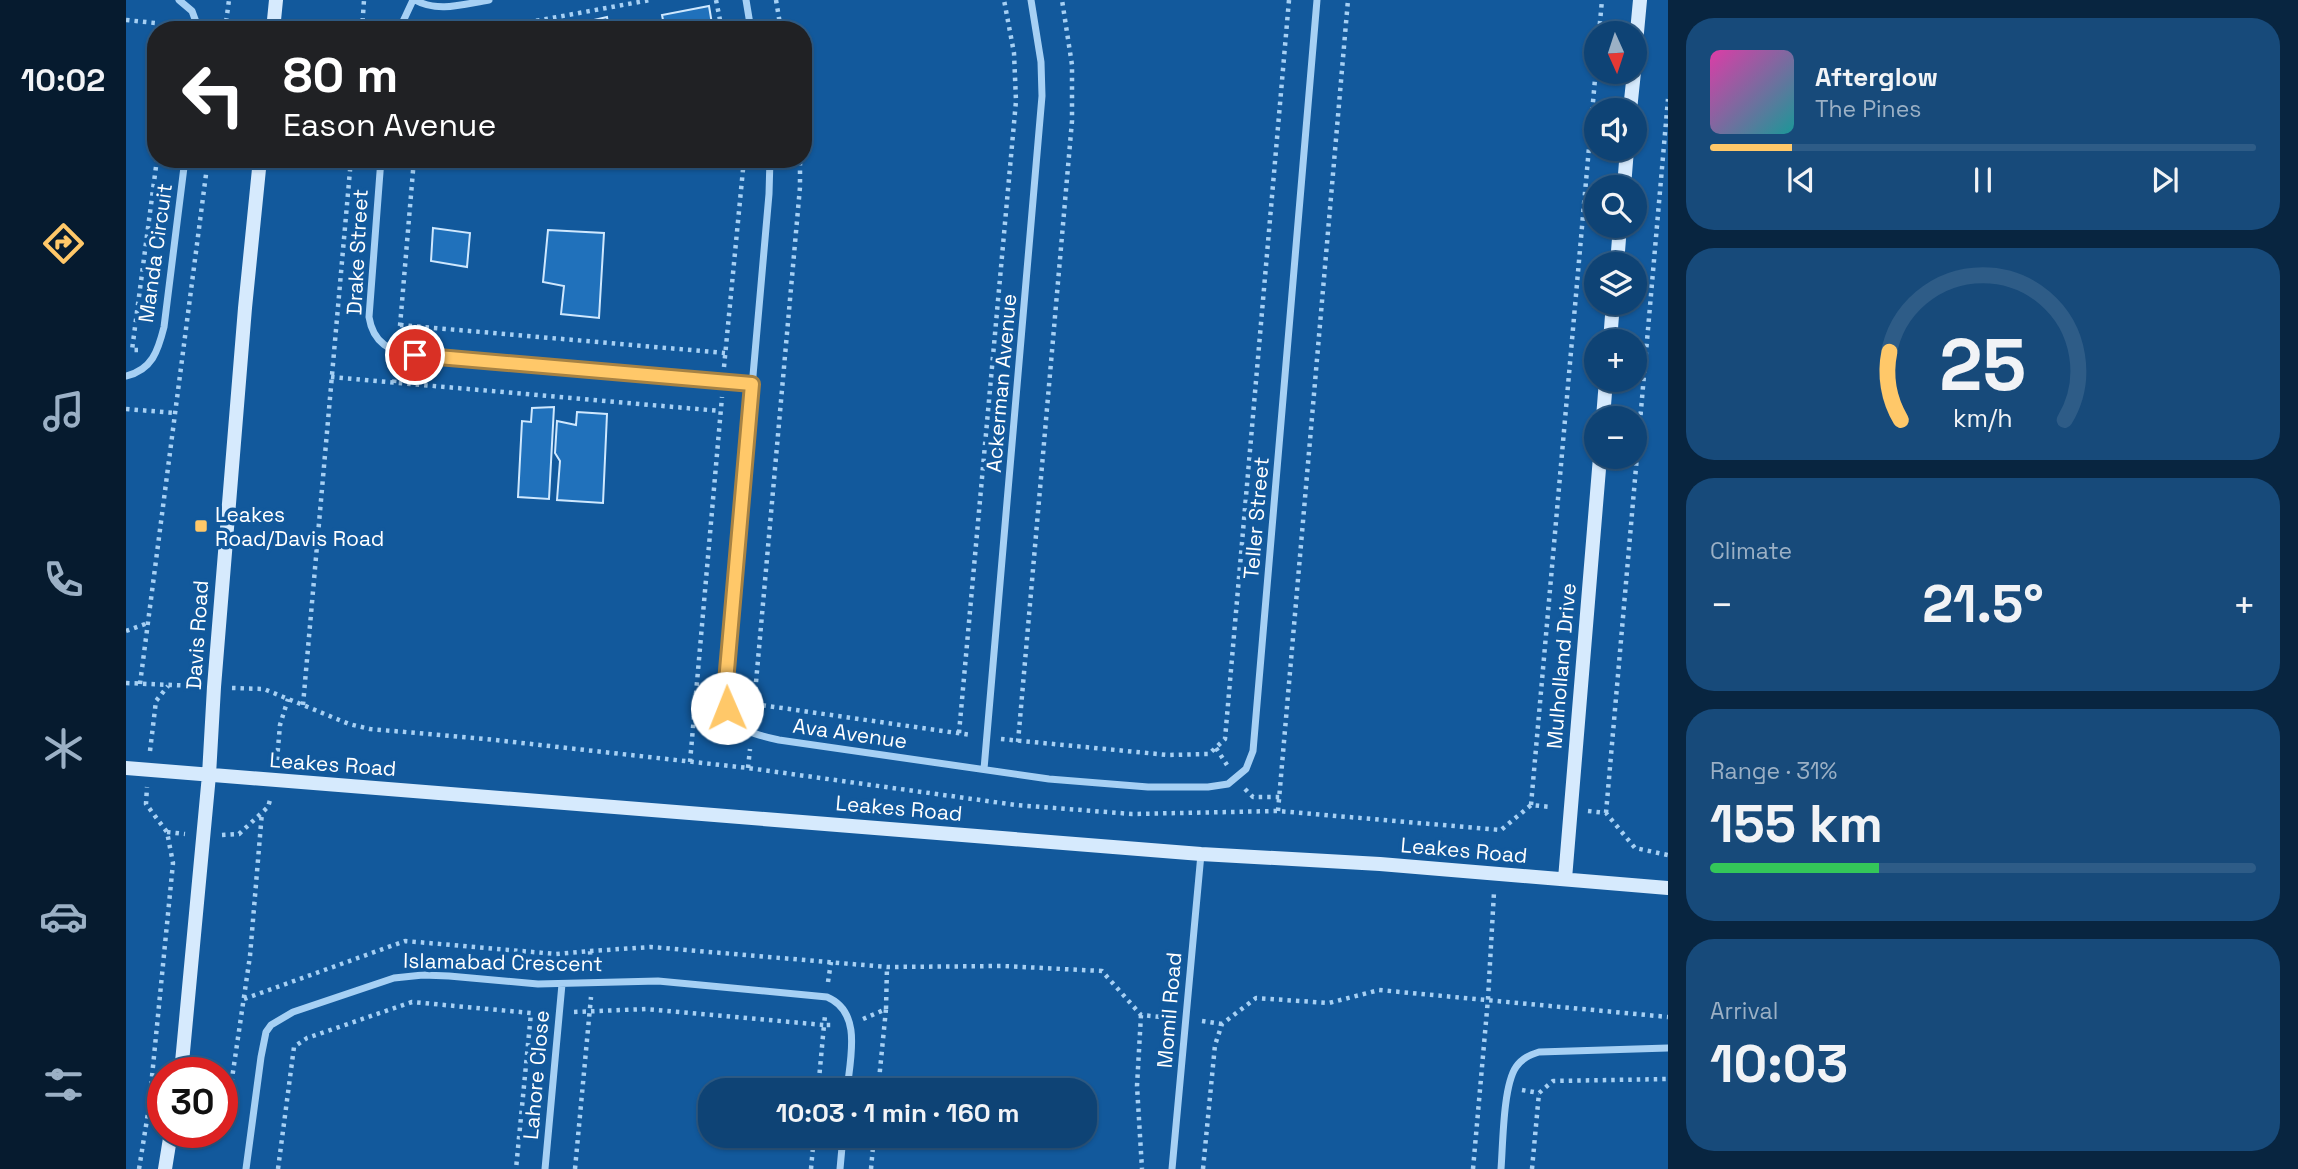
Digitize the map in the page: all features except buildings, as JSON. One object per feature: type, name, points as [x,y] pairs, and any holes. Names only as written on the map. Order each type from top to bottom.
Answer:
[{"type":"street","points":[[179,0],[192,11],[195,21]]},
{"type":"street","points":[[274,21],[276,0]]},
{"type":"street","points":[[404,21],[414,0],[438,8],[489,0]]},
{"type":"street","points":[[746,0],[750,21]]},
{"type":"street","name":"Ackerman Avenue","points":[[984,769],[1042,96],[1039,49],[1031,0]]},
{"type":"street","name":"Teller Street","points":[[984,769],[1101,783],[1180,788],[1228,784],[1241,775],[1251,761],[1317,0]]},
{"type":"street","points":[[1638,21],[1640,0]]},
{"type":"street","name":"Manda Circuit","points":[[126,376],[144,369],[158,351],[164,327],[184,168]]},
{"type":"street","name":"Davis Road","points":[[183,1057],[209,775],[230,484],[259,168]]},
{"type":"street","name":"Drake Street","points":[[380,168],[369,317],[374,335],[382,344],[398,353]]},
{"type":"street","points":[[752,734],[741,729],[733,719],[725,697],[769,168]]},
{"type":"street","points":[[398,353],[752,384]]},
{"type":"street","name":"Mulholland Drive","points":[[1565,879],[1599,469]]},
{"type":"street","name":"Ava Avenue","points":[[752,734],[870,754],[984,769]]},
{"type":"street","name":"Leakes Road","points":[[126,768],[1201,854],[1495,873],[1668,888]]},
{"type":"street","name":"Momil Road","points":[[1172,1169],[1201,854]]},
{"type":"street","name":"Islamabad Crescent","points":[[246,1169],[264,1040],[271,1025],[306,1008],[407,976],[449,976],[562,984],[658,981],[827,997]]},
{"type":"street","name":"Lahore Close","points":[[545,1169],[562,984]]},
{"type":"street","points":[[827,997],[848,1013],[851,1025],[848,1078]]},
{"type":"street","points":[[1501,1169],[1508,1088],[1512,1074],[1525,1058],[1539,1052],[1668,1048]]},
{"type":"street","points":[[165,1169],[168,1148]]},
{"type":"street","points":[[840,1169],[842,1148]]},
{"type":"path","points":[[226,21],[229,0]]},
{"type":"path","points":[[363,21],[365,0]]},
{"type":"path","points":[[535,21],[650,0]]},
{"type":"path","points":[[716,0],[720,21]]},
{"type":"path","points":[[776,0],[780,21]]},
{"type":"path","points":[[959,733],[1016,101],[1014,52],[1004,0]]},
{"type":"path","points":[[1018,742],[1072,121],[1072,65],[1062,0]]},
{"type":"path","points":[[754,704],[1018,742],[1168,755],[1209,754],[1225,739],[1289,0]]},
{"type":"path","points":[[1278,811],[1348,0]]},
{"type":"path","points":[[1600,21],[1602,0]]},
{"type":"path","points":[[126,20],[147,22]]},
{"type":"path","points":[[1531,806],[1595,84]]},
{"type":"path","points":[[1606,813],[1668,99]]},
{"type":"path","points":[[156,168],[129,349],[183,355]]},
{"type":"path","points":[[140,684],[207,168]]},
{"type":"path","points":[[303,705],[350,168]]},
{"type":"path","points":[[394,383],[413,168]]},
{"type":"path","points":[[690,762],[743,168]]},
{"type":"path","points":[[748,768],[800,168]]},
{"type":"path","points":[[400,325],[726,353]]},
{"type":"path","points":[[331,377],[720,411]]},
{"type":"path","points":[[126,409],[176,413]]},
{"type":"path","points":[[126,631],[148,623]]},
{"type":"path","points":[[139,1169],[149,1107],[173,863],[167,832],[146,804],[148,769],[156,701],[169,686]]},
{"type":"path","points":[[235,1057],[250,956],[262,813]]},
{"type":"path","points":[[1473,1169],[1488,999],[1495,873]]},
{"type":"path","points":[[590,951],[651,947],[887,967],[1003,966],[1102,971],[1141,1015],[1222,1024]]},
{"type":"path","points":[[886,1009],[887,967]]},
{"type":"path","points":[[1203,1169],[1215,1045],[1222,1024],[1256,998],[1329,1003],[1379,990],[1668,1017]]},
{"type":"path","points":[[819,1078],[827,997]]},
{"type":"path","points":[[278,1169],[295,1048],[307,1038],[412,1002],[531,1013],[646,1009],[824,1025]]},
{"type":"path","points":[[516,1169],[531,1013]]},
{"type":"path","points":[[1141,1015],[1137,1086],[1142,1169]]},
{"type":"path","points":[[1532,1169],[1539,1093],[1553,1082],[1668,1079]]},
{"type":"path","points":[[811,1169],[813,1148]]},
{"type":"path","points":[[871,1169],[873,1148]]},
{"type":"place","name":"Leakes Road/Davis Road","points":[[201,526]]},
{"type":"route","points":[[415,355],[752,384],[726,682],[727,708]]}]
